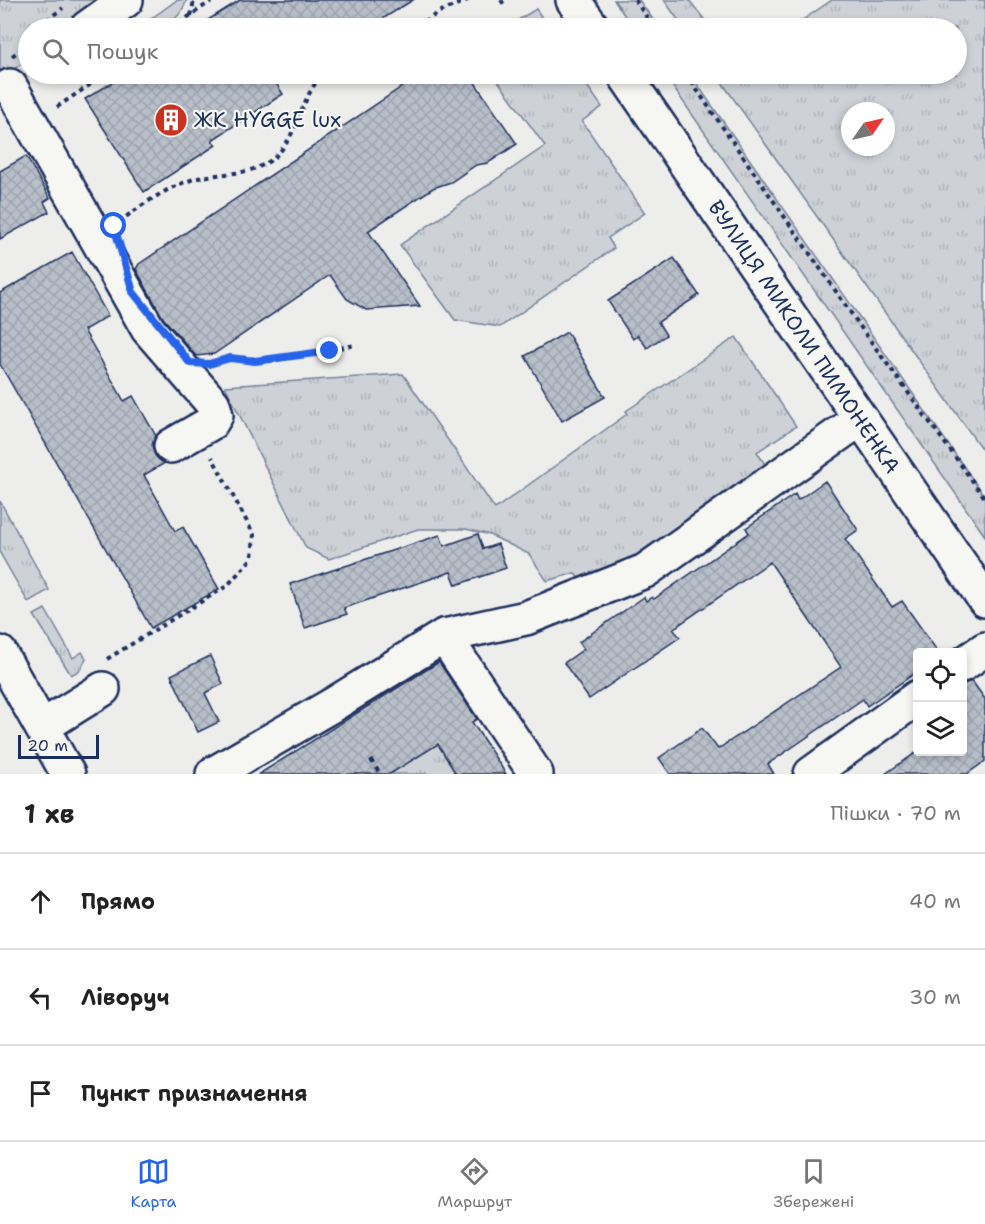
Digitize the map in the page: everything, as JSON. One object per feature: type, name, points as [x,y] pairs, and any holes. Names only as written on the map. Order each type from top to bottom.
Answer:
[{"type":"street","points":[[76,17],[126,0]]},
{"type":"street","points":[[573,0],[586,18]]},
{"type":"street","points":[[13,84],[148,328],[213,404],[216,415],[211,423],[184,439]]},
{"type":"street","name":"ВУЛИЦЯ МИКОЛИ ПИМОНЕНКА","points":[[631,84],[985,600]]},
{"type":"street","points":[[213,774],[334,704],[444,636],[526,618],[645,571],[860,419]]},
{"type":"street","points":[[444,636],[536,774]]},
{"type":"street","points":[[967,661],[985,649]]},
{"type":"street","points":[[0,653],[68,774]]},
{"type":"street","points":[[42,727],[101,677]]},
{"type":"street","points":[[811,774],[913,702]]},
{"type":"path","points":[[191,16],[194,0]]},
{"type":"path","points":[[188,18],[213,0]]},
{"type":"path","points":[[431,18],[468,0]]},
{"type":"path","points":[[501,0],[505,6]]},
{"type":"path","points":[[635,0],[647,18]]},
{"type":"path","points":[[64,102],[91,84]]},
{"type":"path","points":[[114,226],[165,190],[193,179],[252,171],[271,161],[281,151],[316,84]]},
{"type":"path","points":[[693,84],[864,332],[985,498]]},
{"type":"path","points":[[209,364],[230,358],[270,360],[356,345]]},
{"type":"path","points":[[101,677],[227,586],[252,558],[254,534],[184,439]]},
{"type":"path","points":[[370,760],[380,774]]},
{"type":"green space","points":[[0,0],[110,0],[85,18],[18,18],[18,66],[0,79]]},
{"type":"green space","points":[[177,0],[187,0],[176,18],[152,18]]},
{"type":"green space","points":[[614,0],[639,0],[652,18],[626,18]]},
{"type":"green space","points":[[664,0],[689,0],[703,18],[677,18]]},
{"type":"green space","points":[[832,0],[985,0],[985,454],[723,84],[967,84],[967,18],[806,18]]},
{"type":"green space","points":[[536,9],[542,18],[521,18]]},
{"type":"green space","points":[[500,84],[586,84],[602,107],[582,121],[645,213],[608,238],[614,248],[500,327],[455,320],[400,245],[545,146]]},
{"type":"green space","points":[[671,84],[697,84],[985,497],[985,536]]},
{"type":"green space","points":[[736,337],[796,426],[757,452],[769,470],[635,562],[581,583],[575,573],[547,581],[529,554],[490,535],[466,529],[418,529],[329,559],[306,548],[225,386],[403,374],[495,509],[627,414],[626,411]]},
{"type":"green space","points":[[0,501],[49,590],[28,602],[0,553]]},
{"type":"green space","points":[[45,609],[73,658],[82,652],[86,659],[80,670],[71,675],[34,615]]},
{"type":"green space","points":[[438,744],[456,774],[375,774]]},
{"type":"building","points":[[240,0],[413,0],[384,18],[211,18]]},
{"type":"building","name":"ЖК HYGGE lux","points":[[110,84],[276,84],[283,94],[212,140],[216,145],[144,192],[85,99]]},
{"type":"building","points":[[406,84],[476,84],[517,144],[488,163],[476,165],[451,182],[433,188],[368,231],[420,306],[366,310],[347,299],[330,275],[214,354],[196,356],[163,318],[136,269],[139,264]]},
{"type":"building","points":[[26,156],[50,198],[44,202],[49,212],[0,239],[0,171]]},
{"type":"building","points":[[72,252],[108,316],[84,330],[124,401],[133,396],[156,436],[152,445],[155,455],[165,463],[144,475],[175,531],[183,527],[219,589],[151,628],[0,364],[0,293]]},
{"type":"building","points":[[674,258],[699,295],[658,322],[666,335],[647,348],[638,335],[633,339],[608,301]]},
{"type":"building","points":[[567,332],[605,397],[562,421],[525,356]]},
{"type":"building","points":[[825,481],[858,530],[845,539],[892,607],[902,601],[935,648],[913,648],[913,674],[867,706],[863,699],[768,764],[774,774],[670,774],[659,758],[702,728],[718,749],[841,667],[770,562],[673,629],[680,637],[589,699],[564,663],[584,649],[579,642],[644,597],[646,601],[652,597],[654,599],[749,533],[746,528],[795,494],[798,500]]},
{"type":"building","points":[[478,534],[483,549],[498,544],[506,568],[456,585],[451,572],[344,608],[347,614],[305,628],[290,584],[440,535],[444,546]]},
{"type":"building","points":[[210,656],[223,684],[205,693],[219,722],[198,732],[171,675]]},
{"type":"building","points":[[439,662],[477,719],[472,722],[506,774],[456,774],[438,744],[390,774],[259,774]]},
{"type":"building","points":[[972,681],[985,699],[985,761],[967,774],[885,774],[913,755],[967,756],[967,683]]},
{"type":"place","name":"ЖК HYGGE lux","points":[[171,120]]},
{"type":"route","points":[[114,226],[133,292],[190,363],[209,364],[230,358],[270,360],[330,351]]}]
